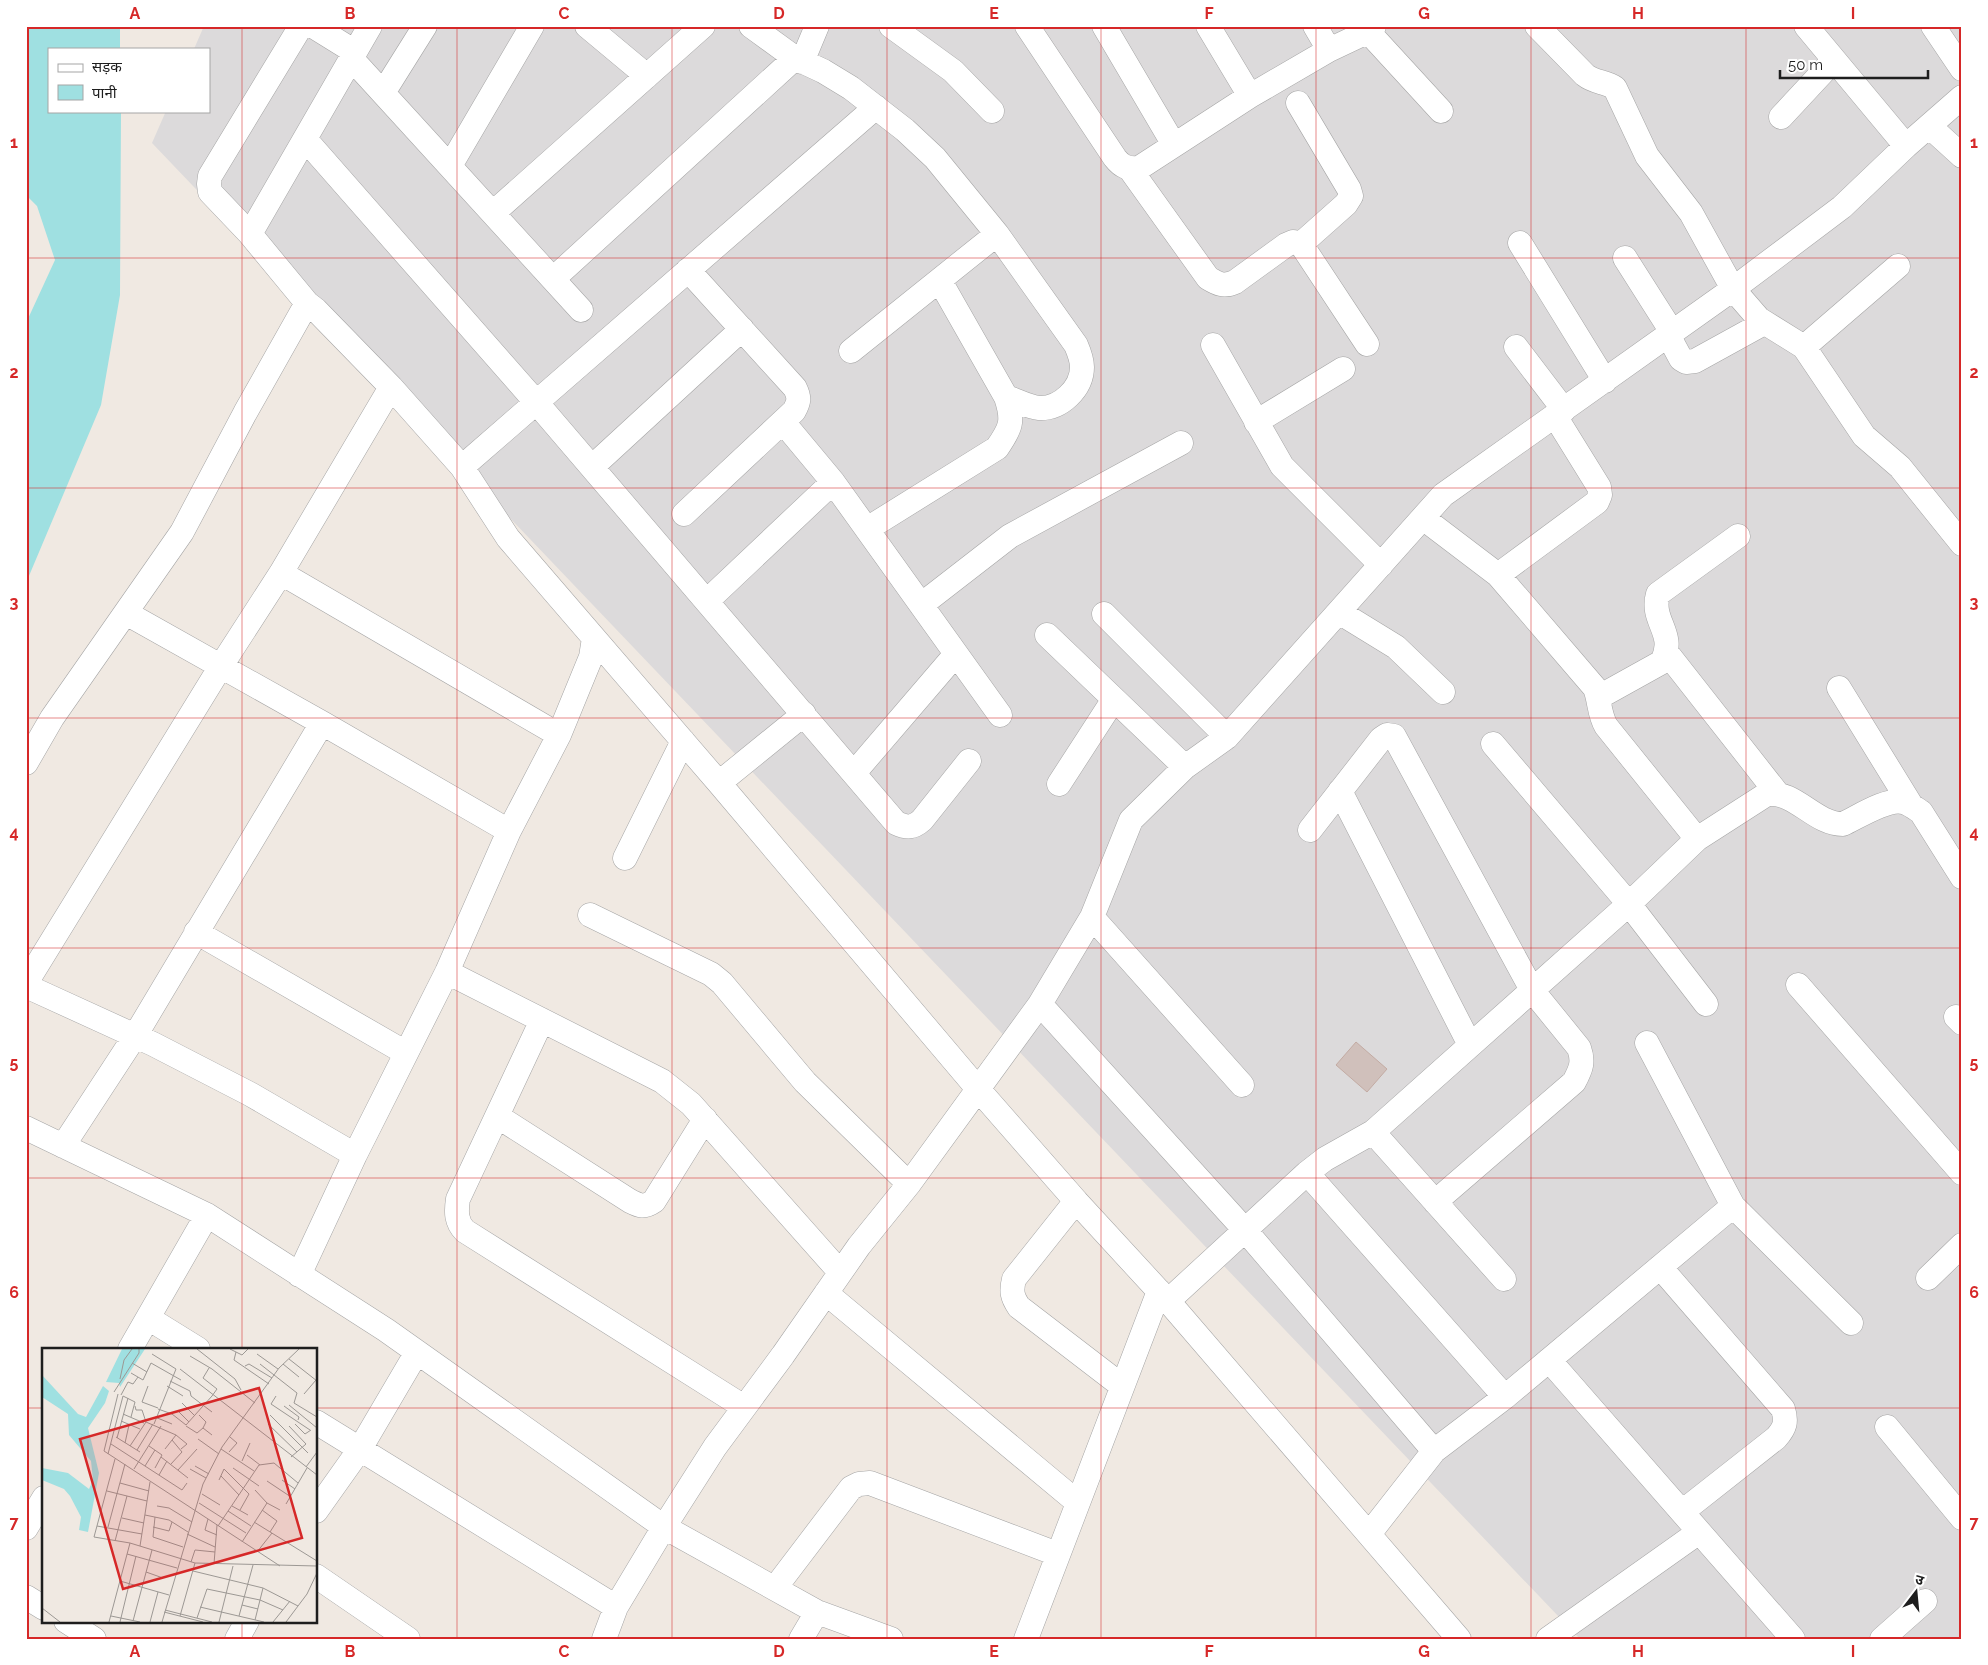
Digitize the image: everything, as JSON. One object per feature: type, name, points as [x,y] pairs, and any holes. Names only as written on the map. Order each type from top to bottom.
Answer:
[{"type":"street","points":[[300,26],[210,176],[208,184],[210,192],[250,234],[306,303],[316,310],[390,387],[462,467],[508,538],[591,653],[683,741],[978,1089],[1076,1201],[1164,1296],[1459,1639]]},
{"type":"street","points":[[313,26],[353,55],[383,93],[581,310]]},
{"type":"street","points":[[250,234],[370,26]]},
{"type":"street","points":[[383,93],[425,26]]},
{"type":"street","points":[[450,166],[532,26]]},
{"type":"street","points":[[587,26],[647,76]]},
{"type":"street","points":[[493,213],[703,26]]},
{"type":"street","points":[[751,26],[799,60],[851,88],[906,130],[935,158],[997,234],[1076,345],[1081,356],[1082,369],[1078,384],[1070,395],[1053,407],[1037,408],[1006,397]]},
{"type":"street","points":[[553,279],[799,60],[817,26]]},
{"type":"street","points":[[891,26],[953,71],[992,111]]},
{"type":"street","points":[[1027,26],[1120,165],[1130,169],[1139,168],[1250,96],[1368,28],[1441,111]]},
{"type":"street","points":[[1104,26],[1174,145]]},
{"type":"street","points":[[1208,26],[1250,96]]},
{"type":"street","points":[[1315,26],[1330,50]]},
{"type":"street","points":[[1537,26],[1591,80],[1608,83],[1615,88],[1648,156],[1691,213],[1732,289],[1764,323],[1804,348],[1864,436],[1900,467],[1962,544]]},
{"type":"street","points":[[1806,26],[1906,146]]},
{"type":"street","points":[[1933,26],[1962,69]]},
{"type":"street","points":[[1781,117],[1834,60]]},
{"type":"street","points":[[604,1639],[616,1607],[715,1447],[859,1246],[909,1184],[1040,1004],[1092,917],[1131,820],[1185,767],[1227,737],[1443,495],[1605,381],[1842,207],[1906,146],[1962,97]]},
{"type":"street","points":[[1298,103],[1349,189],[1351,196],[1346,204],[1301,244]]},
{"type":"street","points":[[462,467],[876,107]]},
{"type":"street","points":[[1929,126],[1962,156]]},
{"type":"street","points":[[305,139],[536,402],[896,823],[905,827],[914,826],[922,820],[969,760]]},
{"type":"street","points":[[1130,169],[1208,278],[1226,286],[1235,282],[1286,245],[1293,242],[1301,244],[1367,344]]},
{"type":"street","points":[[851,351],[997,234]]},
{"type":"street","points":[[1520,243],[1605,381]]},
{"type":"street","points":[[1625,258],[1670,334],[1680,359],[1690,362],[1695,361],[1764,323]]},
{"type":"street","points":[[1804,348],[1898,266]]},
{"type":"street","points":[[684,514],[783,422],[799,403],[795,388],[688,270]]},
{"type":"street","points":[[867,529],[997,448],[1008,432],[1012,422],[1011,410],[1006,397],[940,281]]},
{"type":"street","points":[[26,762],[52,718],[182,532],[306,303]]},
{"type":"street","points":[[592,467],[742,329]]},
{"type":"street","points":[[1213,345],[1282,466],[1381,565]]},
{"type":"street","points":[[1498,575],[1597,502],[1600,496],[1599,487],[1559,413],[1516,347]]},
{"type":"street","points":[[1256,422],[1343,369]]},
{"type":"street","points":[[355,1155],[250,1094],[135,1036],[26,985],[281,573],[390,387]]},
{"type":"street","points":[[783,422],[833,482],[1000,715]]},
{"type":"street","points":[[921,605],[1010,536],[1181,443]]},
{"type":"street","points":[[707,601],[833,482]]},
{"type":"street","points":[[1423,518],[1498,575],[1595,688],[1601,717],[1606,726],[1697,840]]},
{"type":"street","points":[[1598,697],[1662,662],[1667,653],[1668,644],[1656,610],[1658,594],[1738,536]]},
{"type":"street","points":[[281,573],[558,734]]},
{"type":"street","points":[[1338,612],[1396,647],[1443,692]]},
{"type":"street","points":[[126,613],[509,831]]},
{"type":"street","points":[[1104,614],[1227,737]]},
{"type":"street","points":[[1047,635],[1185,767]]},
{"type":"street","points":[[299,1275],[355,1155],[447,972],[509,831],[558,734],[591,653]]},
{"type":"street","points":[[1667,653],[1777,793]]},
{"type":"street","points":[[854,773],[956,654]]},
{"type":"street","points":[[1838,688],[1911,805]]},
{"type":"street","points":[[1060,784],[1114,698]]},
{"type":"street","points":[[719,783],[804,714]]},
{"type":"street","points":[[62,1146],[135,1036],[322,723]]},
{"type":"street","points":[[1310,830],[1381,739],[1387,735],[1394,736],[1532,990],[1579,1048],[1583,1059],[1581,1069],[1574,1082],[1435,1202]]},
{"type":"street","points":[[625,858],[683,741]]},
{"type":"street","points":[[1493,744],[1629,904],[1706,1004]]},
{"type":"street","points":[[1340,791],[1470,1045]]},
{"type":"street","points":[[1026,1639],[1122,1386],[1164,1296],[1326,1158],[1373,1132],[1629,904],[1697,840],[1768,794],[1777,793],[1786,796],[1822,820],[1834,824],[1843,824],[1890,802],[1902,802],[1911,805],[1921,812],[1962,876]]},
{"type":"street","points":[[590,915],[712,974],[722,983],[805,1082],[909,1184]]},
{"type":"street","points":[[1092,917],[1242,1085]]},
{"type":"street","points":[[196,932],[406,1053]]},
{"type":"street","points":[[447,972],[662,1081],[691,1104],[705,1119],[840,1272]]},
{"type":"street","points":[[1798,985],[1962,1173]]},
{"type":"street","points":[[1040,1004],[1244,1229],[1434,1452]]},
{"type":"street","points":[[542,1020],[458,1200],[456,1208],[459,1225],[474,1237],[744,1407]]},
{"type":"street","points":[[1648,1043],[1733,1206],[1851,1323]]},
{"type":"street","points":[[497,1116],[640,1206],[647,1206],[654,1201],[705,1119]]},
{"type":"street","points":[[26,1128],[207,1215],[417,1352],[664,1527],[817,1612],[891,1639]]},
{"type":"street","points":[[1373,1132],[1504,1279]]},
{"type":"street","points":[[1307,1173],[1505,1398]]},
{"type":"street","points":[[1076,1201],[1014,1279],[1011,1289],[1019,1307],[1122,1386]]},
{"type":"street","points":[[1369,1534],[1434,1452],[1505,1398],[1733,1206]]},
{"type":"street","points":[[131,1348],[207,1215]]},
{"type":"street","points":[[1928,1278],[1962,1245]]},
{"type":"street","points":[[1660,1267],[1783,1409],[1786,1419],[1784,1428],[1776,1438],[1682,1512]]},
{"type":"street","points":[[826,1293],[1077,1502]]},
{"type":"street","points":[[148,1318],[196,1348]]},
{"type":"street","points":[[318,1508],[360,1449],[417,1352]]},
{"type":"street","points":[[1549,1360],[1793,1639]]},
{"type":"street","points":[[318,1423],[616,1607]]},
{"type":"street","points":[[1887,1427],[1962,1518]]},
{"type":"street","points":[[775,1588],[851,1488],[859,1484],[870,1483],[1057,1554]]},
{"type":"street","points":[[26,1528],[42,1501]]},
{"type":"street","points":[[1548,1639],[1699,1532]]},
{"type":"street","points":[[318,1577],[408,1639]]},
{"type":"street","points":[[26,1597],[42,1607]]},
{"type":"street","points":[[1882,1639],[1926,1601]]},
{"type":"street","points":[[801,1639],[817,1612]]},
{"type":"street","points":[[237,1639],[246,1622]]},
{"type":"shaded area","points":[[204,26],[1962,26],[1962,1639],[1580,1639],[152,143],[166,112],[210,112],[210,48],[194,48]]},
{"type":"water","points":[[26,26],[120,26],[120,48],[48,48],[48,112],[121,112],[120,295],[101,405],[26,583],[26,323],[55,260],[37,206],[26,195]]},
{"type":"building","points":[[1356,1042],[1387,1069],[1367,1092],[1336,1065]]}]
